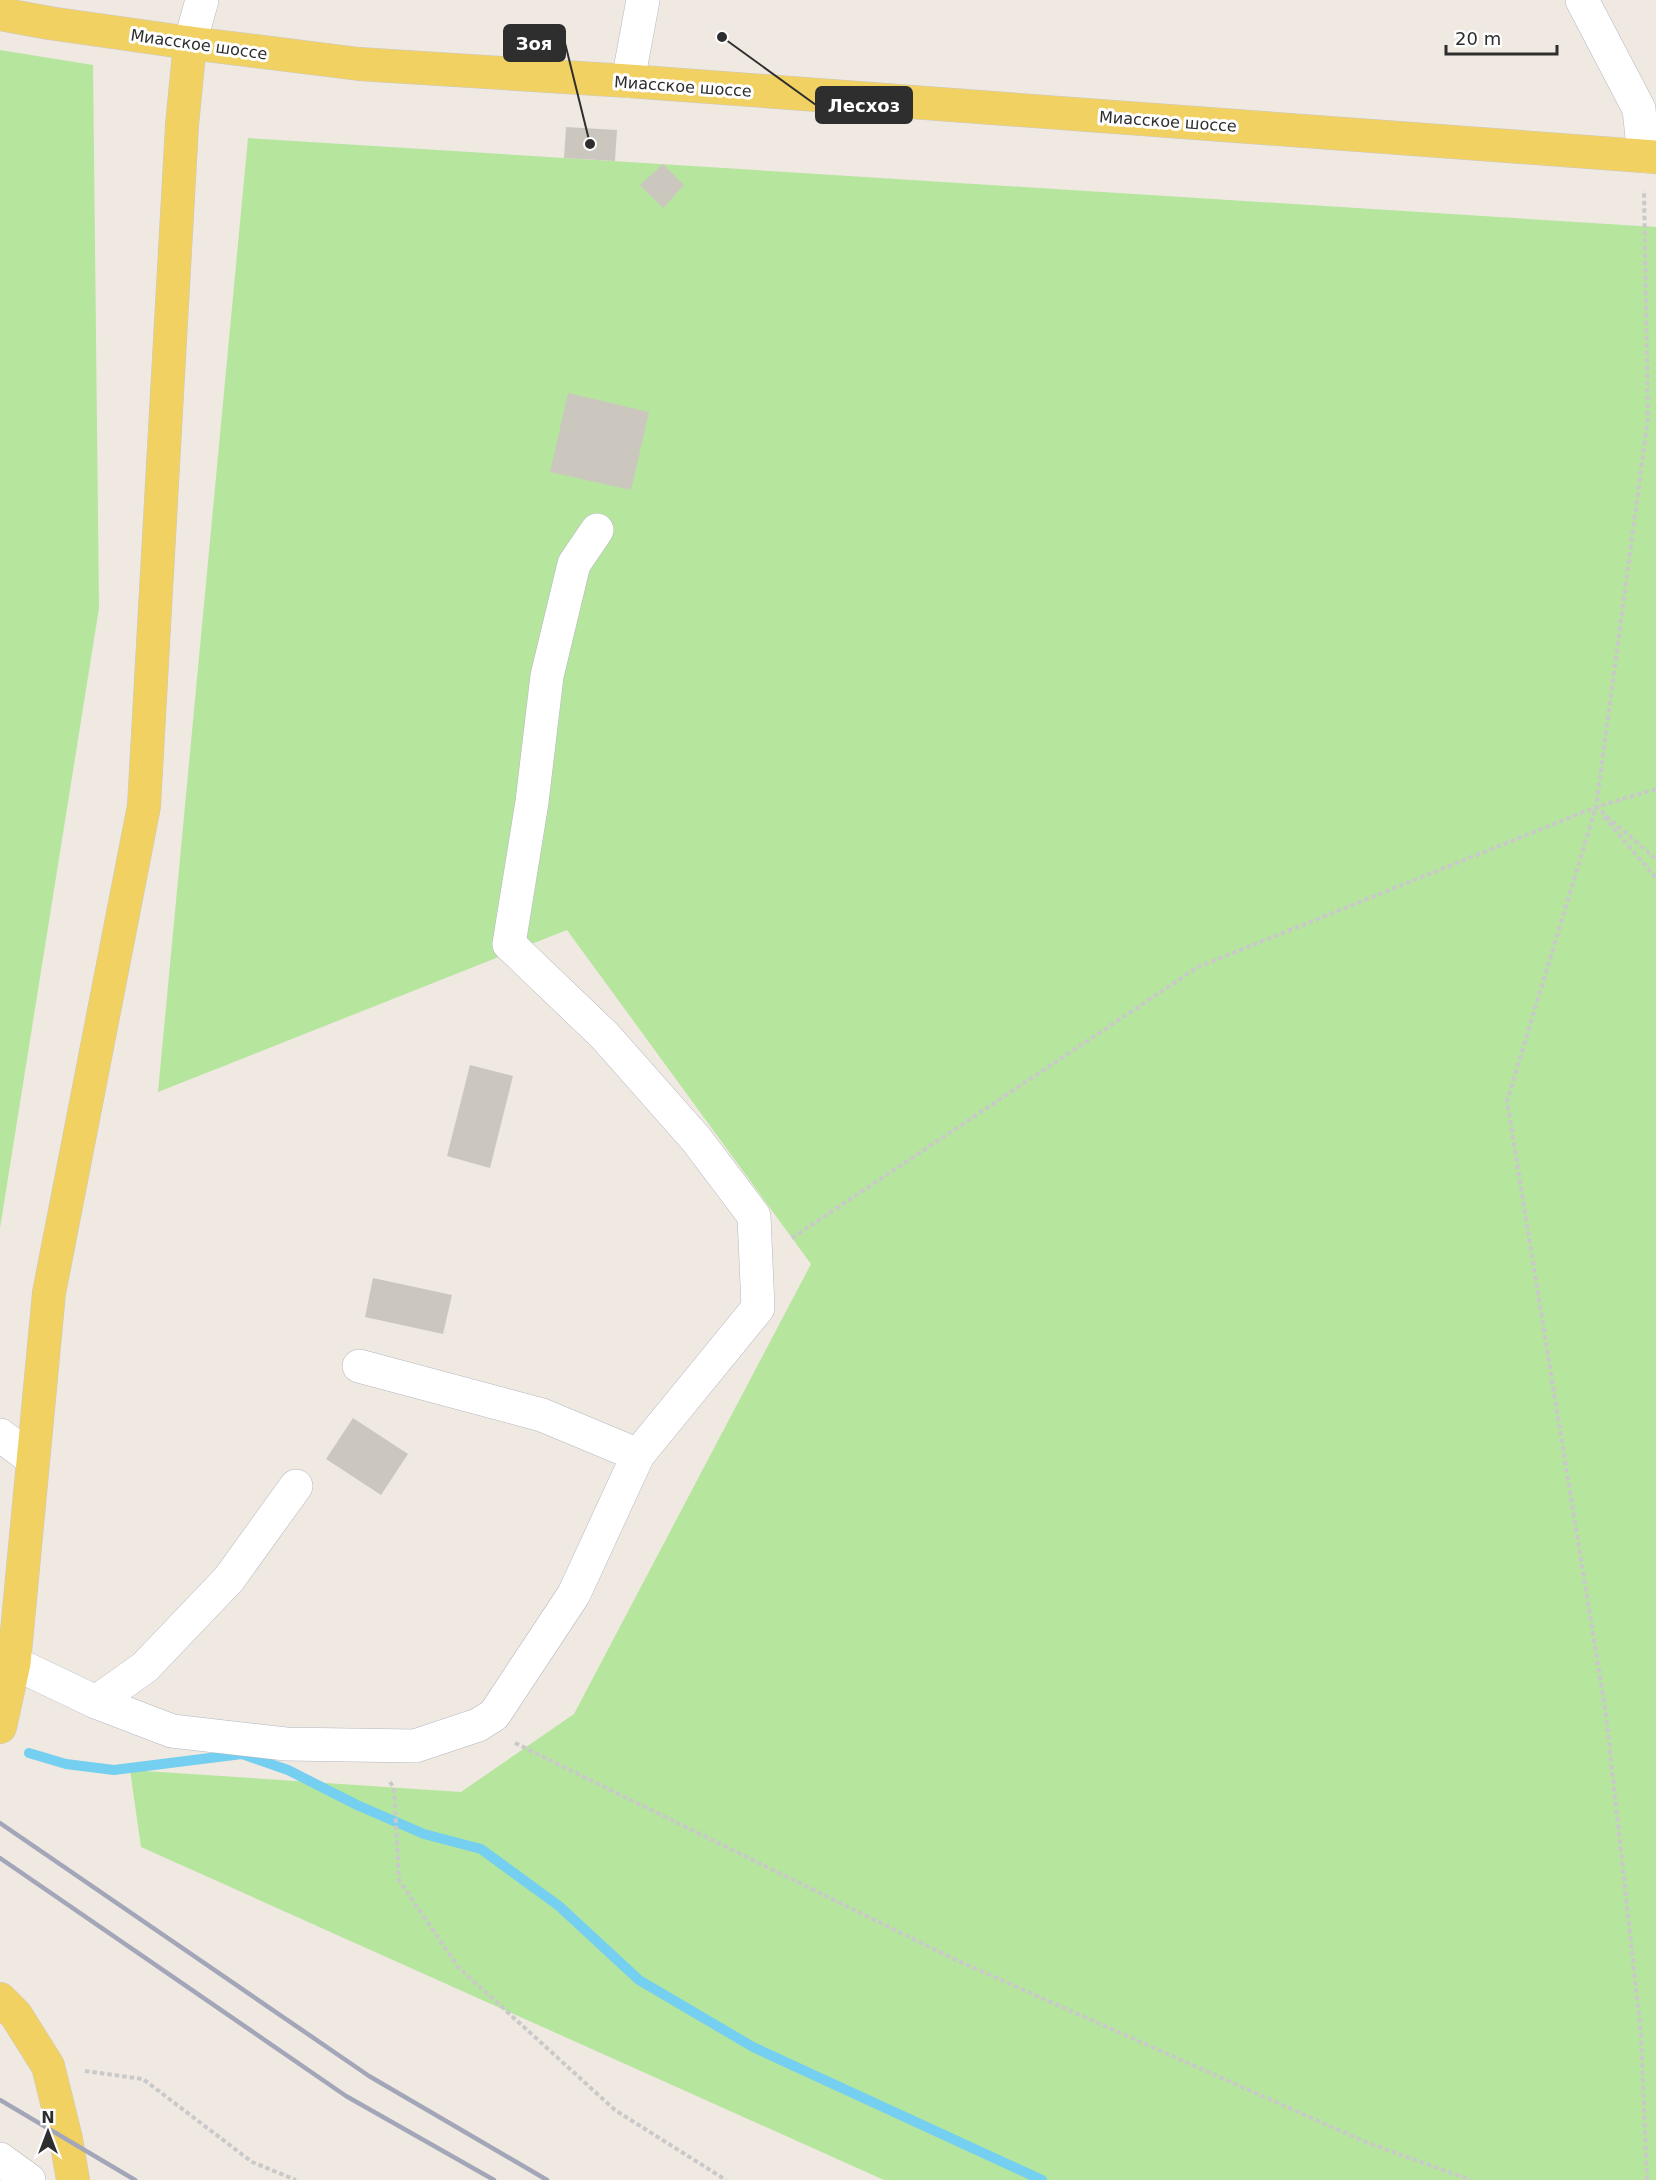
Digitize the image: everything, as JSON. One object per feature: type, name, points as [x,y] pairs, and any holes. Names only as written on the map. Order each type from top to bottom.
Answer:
[{"type":"main road","name":"Миасское шоссе","points":[[0,14],[190,43],[358,64],[628,81],[1650,157]]},
{"type":"main road","points":[[0,1727],[7,1684],[49,1293],[144,806],[182,137],[190,43]]},
{"type":"main road","points":[[0,1999],[16,2015],[48,2066],[66,2139],[73,2180]]},
{"type":"street","points":[[190,43],[202,0]]},
{"type":"street","points":[[628,81],[643,0]]},
{"type":"street","points":[[1582,0],[1639,109],[1650,157]]},
{"type":"street","points":[[7,1684],[96,1702],[172,1731],[286,1744],[415,1746],[478,1725],[494,1715],[574,1594],[638,1455],[758,1308],[754,1215],[696,1139],[605,1036],[509,944],[532,802],[547,676],[574,564],[597,530]]},
{"type":"street","points":[[358,1366],[542,1414],[638,1455]]},
{"type":"street","points":[[0,1434],[32,1459]]},
{"type":"street","points":[[96,1702],[145,1667],[229,1579],[296,1486]]},
{"type":"street","points":[[0,2159],[29,2180]]},
{"type":"path","points":[[1647,2180],[1641,2034],[1606,1715],[1507,1101],[1596,807],[1648,418],[1650,157]]},
{"type":"path","points":[[756,1262],[1198,967],[1596,807],[1656,789]]},
{"type":"path","points":[[1596,807],[1656,859]]},
{"type":"path","points":[[1596,807],[1656,878]]},
{"type":"path","points":[[478,1725],[954,1959],[1368,2143],[1472,2180]]},
{"type":"path","points":[[362,1745],[394,1788],[399,1880],[458,1967],[615,2110],[726,2180]]},
{"type":"path","points":[[48,2066],[143,2079],[252,2162],[296,2180]]},
{"type":"green space","points":[[0,50],[93,65],[99,608],[0,1228]]},
{"type":"green space","points":[[248,138],[1656,227],[1656,2180],[884,2180],[141,1847],[130,1770],[461,1792],[574,1714],[811,1264],[567,930],[158,1092]]},
{"type":"building","points":[[566,127],[617,130],[615,161],[564,158]]},
{"type":"building","points":[[663,164],[684,185],[663,208],[640,185]]},
{"type":"building","points":[[568,393],[649,412],[631,490],[550,472]]},
{"type":"building","points":[[470,1065],[513,1076],[490,1168],[447,1156]]},
{"type":"building","points":[[373,1278],[452,1295],[443,1334],[365,1317]]},
{"type":"building","points":[[353,1418],[408,1454],[381,1495],[326,1459]]},
{"type":"waterway","points":[[29,1753],[66,1764],[114,1770],[242,1754],[288,1770],[357,1805],[424,1834],[481,1849],[559,1906],[639,1980],[753,2047],[1042,2180]]},
{"type":"railway","points":[[0,1823],[369,2076],[547,2180]]},
{"type":"railway","points":[[0,1858],[346,2096],[494,2180]]},
{"type":"railway","points":[[0,2100],[135,2180]]},
{"type":"place","name":"Лесхоз","points":[[722,37]]},
{"type":"place","name":"Зоя","points":[[590,144]]}]
